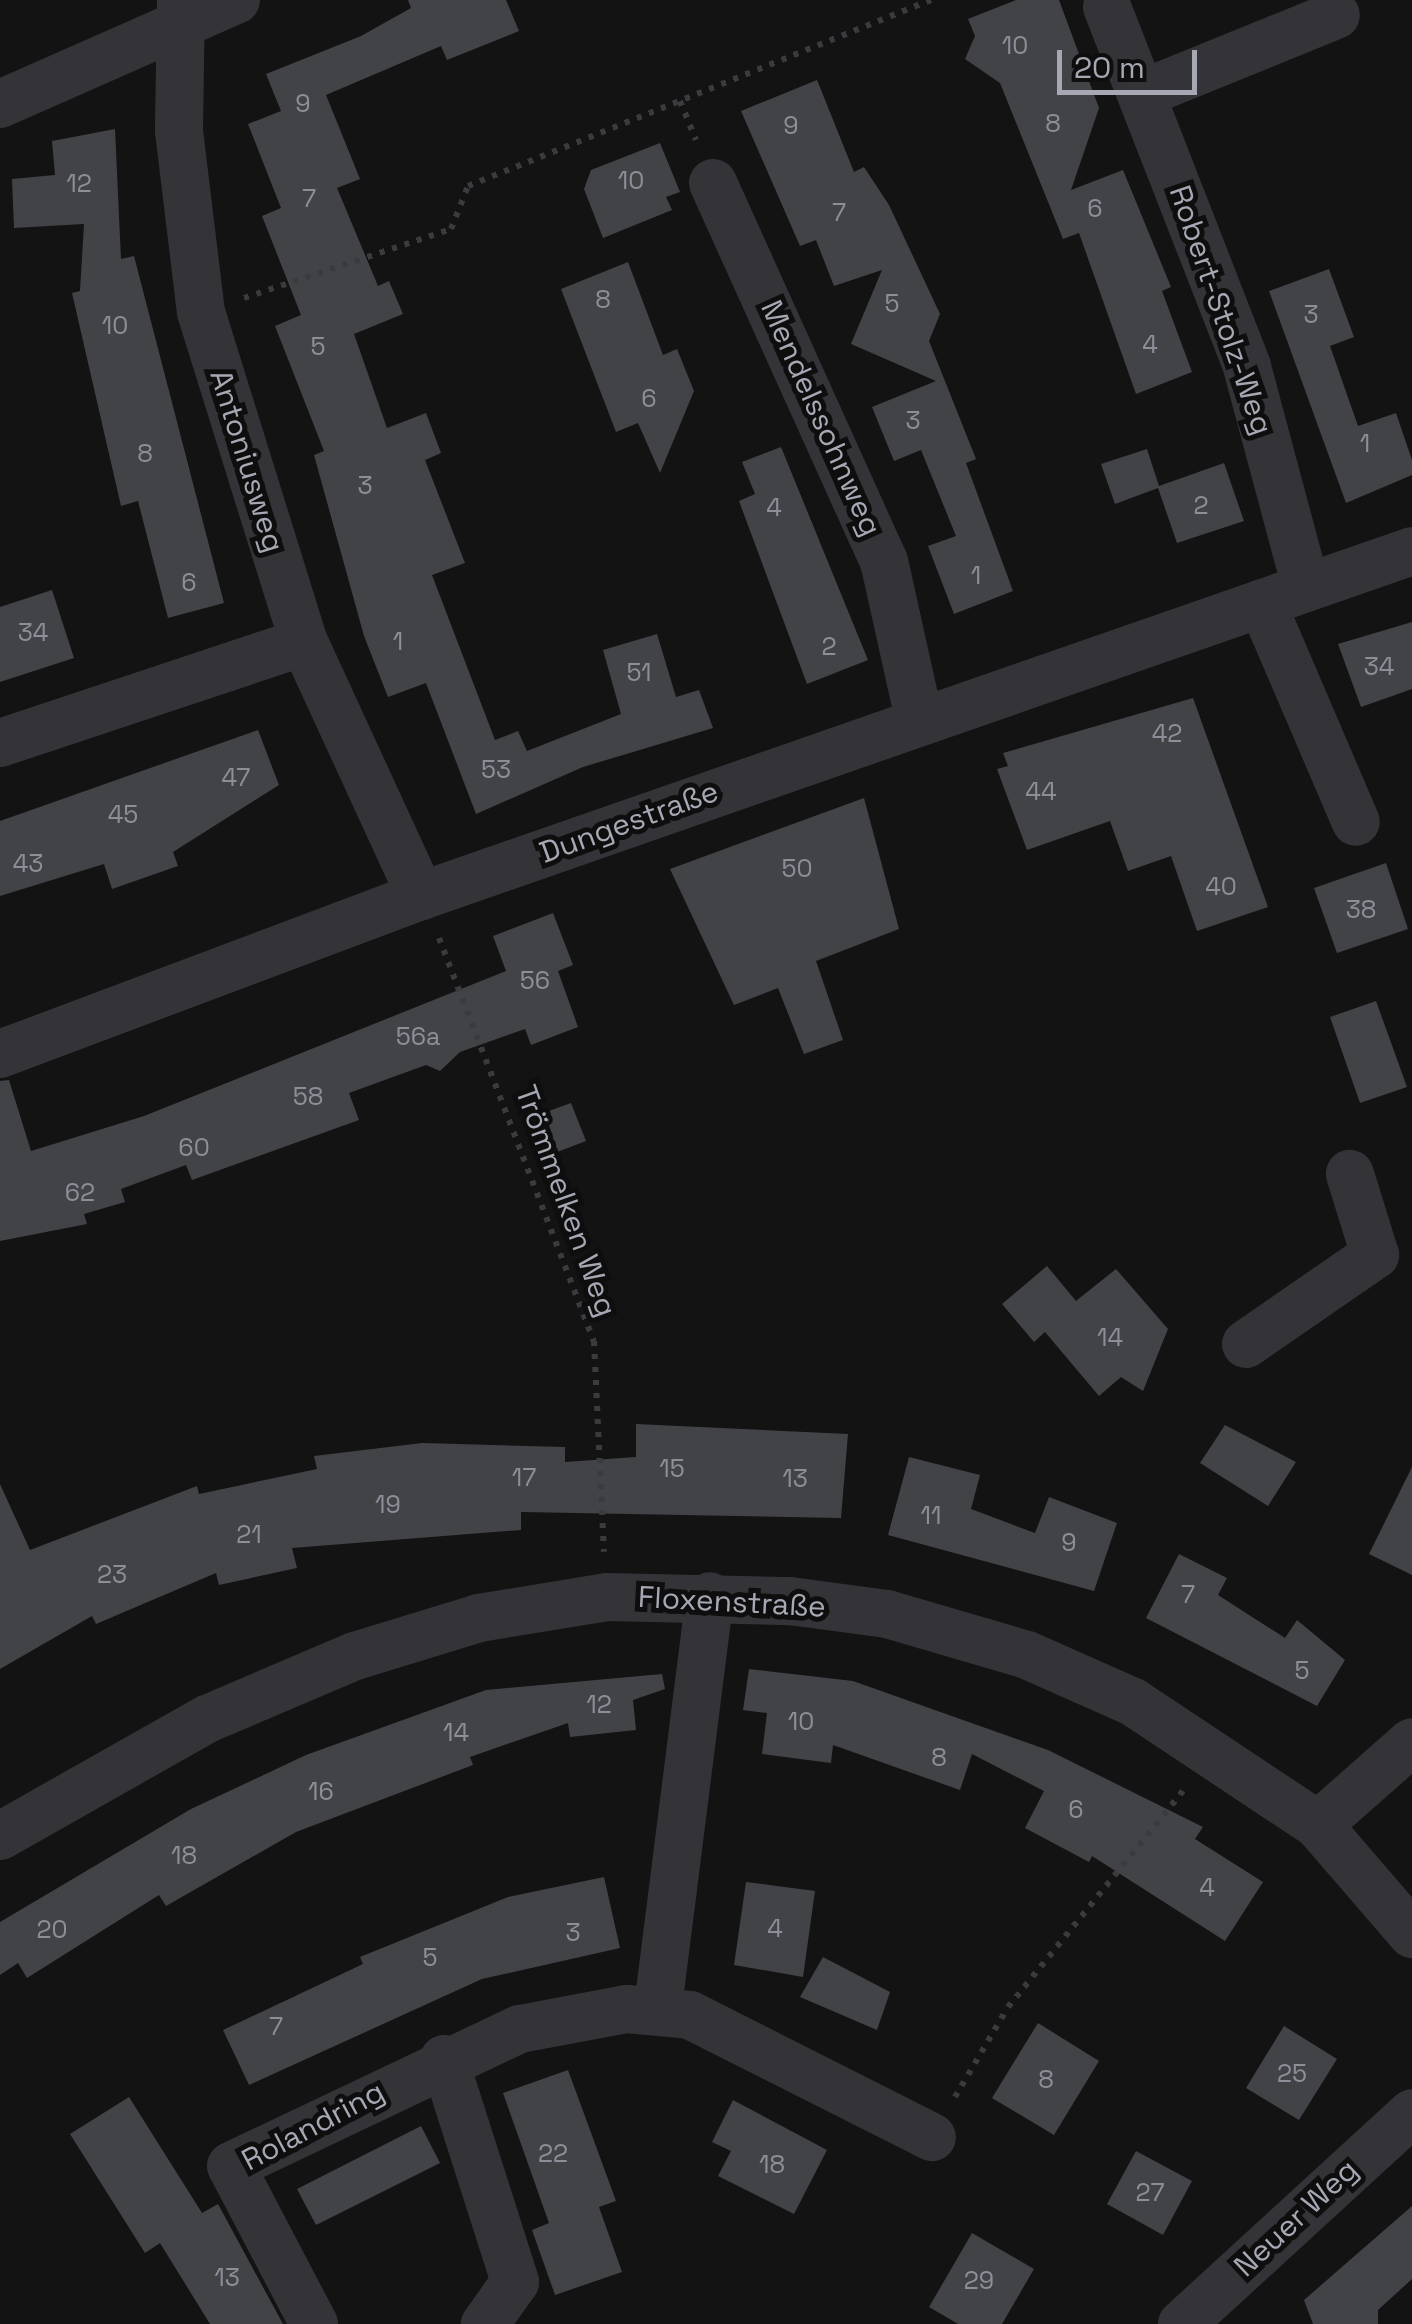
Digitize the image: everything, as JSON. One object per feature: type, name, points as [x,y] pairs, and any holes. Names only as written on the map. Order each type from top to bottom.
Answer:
[{"type":"street","points":[[0,104],[181,9],[236,0]]},
{"type":"street","name":"Robert-Stolz-Weg","points":[[1107,7],[1144,93],[1247,368],[1306,587]]},
{"type":"street","name":"Antoniusweg","points":[[181,9],[186,231],[201,312],[304,642],[421,896]]},
{"type":"street","points":[[1144,93],[1336,14]]},
{"type":"street","name":"Mendelssohnweg","points":[[713,183],[884,561],[919,719]]},
{"type":"street","name":"Dungestraße","points":[[0,1054],[421,896],[919,719],[1412,551]]},
{"type":"street","points":[[1262,603],[1356,822]]},
{"type":"street","points":[[0,744],[304,642]]},
{"type":"street","points":[[1246,1344],[1394,1263],[1350,1174]]},
{"type":"street","points":[[658,2007],[710,1596]]},
{"type":"street","name":"Floxenstraße","points":[[0,1836],[207,1719],[355,1656],[480,1618],[607,1597],[710,1596],[887,1614],[1027,1655],[1133,1702],[1318,1824],[1412,1934]]},
{"type":"street","points":[[1318,1824],[1412,1742]]},
{"type":"street","name":"Rolandring","points":[[314,2324],[231,2166],[444,2060],[550,2021],[658,2007],[727,2028],[932,2137]]},
{"type":"street","points":[[444,2060],[515,2282],[485,2324]]},
{"type":"street","name":"Neuer Weg","points":[[1182,2324],[1412,2113]]},
{"type":"path","points":[[201,312],[450,229],[468,186],[931,0]]},
{"type":"path","name":"Trömmelken Weg","points":[[421,896],[594,1341],[607,1597]]},
{"type":"path","points":[[932,2137],[1008,2007],[1133,1862],[1209,1754]]},
{"type":"building","points":[[408,0],[506,0],[519,31],[447,60],[441,46],[326,95],[360,179],[337,188],[378,286],[389,281],[403,314],[354,334],[387,428],[426,413],[441,453],[425,460],[465,563],[432,575],[495,740],[518,731],[527,751],[621,714],[603,650],[657,634],[676,697],[699,690],[713,728],[583,767],[476,814],[426,683],[388,697],[364,636],[314,455],[324,451],[275,326],[301,315],[262,216],[281,208],[248,124],[281,111],[266,74],[361,36],[411,8]]},
{"type":"building","points":[[1016,0],[1059,0],[1099,108],[1071,190],[1123,170],[1171,287],[1162,291],[1192,372],[1136,394],[1079,233],[1063,239],[1000,83],[965,59],[975,36],[968,19]]},
{"type":"building","points":[[817,80],[854,172],[864,167],[889,205],[940,314],[929,341],[976,459],[966,463],[1013,591],[954,614],[928,546],[956,536],[921,450],[894,461],[872,407],[936,381],[851,344],[882,270],[834,286],[816,240],[800,246],[741,111]]},
{"type":"building","points":[[115,129],[121,259],[134,256],[224,603],[168,618],[138,501],[121,506],[72,293],[80,291],[84,224],[14,228],[12,179],[55,175],[52,141]]},
{"type":"building","points":[[660,143],[680,192],[666,197],[672,210],[603,238],[584,189],[591,170]]},
{"type":"building","points":[[628,262],[663,355],[677,349],[694,391],[660,473],[638,423],[616,432],[561,289]]},
{"type":"building","points":[[1329,269],[1354,337],[1330,346],[1358,426],[1396,413],[1412,460],[1412,475],[1346,503],[1269,291]]},
{"type":"building","points":[[781,447],[868,660],[807,684],[739,501],[755,494],[742,462]]},
{"type":"building","points":[[1147,449],[1159,486],[1224,463],[1244,521],[1177,543],[1158,488],[1115,504],[1101,464]]},
{"type":"building","points":[[52,590],[74,658],[0,682],[0,607]]},
{"type":"building","points":[[1412,622],[1412,689],[1361,707],[1338,644]]},
{"type":"building","points":[[1193,698],[1268,907],[1197,931],[1171,856],[1128,871],[1110,821],[1027,850],[997,769],[1008,766],[1003,753]]},
{"type":"building","points":[[258,730],[279,785],[173,852],[178,866],[112,889],[104,864],[0,896],[0,821]]},
{"type":"building","points":[[864,798],[899,929],[816,961],[843,1040],[804,1054],[778,988],[734,1005],[670,869]]},
{"type":"building","points":[[1386,863],[1408,929],[1337,953],[1314,888]]},
{"type":"building","points":[[553,913],[573,965],[558,971],[578,1027],[531,1045],[525,1029],[460,1052],[440,1071],[426,1065],[349,1093],[359,1120],[192,1180],[186,1165],[121,1189],[125,1202],[84,1214],[87,1224],[0,1241],[0,1081],[9,1080],[31,1151],[144,1116],[506,971],[493,936]]},
{"type":"building","points":[[1376,1001],[1407,1087],[1360,1103],[1330,1017]]},
{"type":"building","points":[[571,1103],[586,1141],[547,1156],[532,1117]]},
{"type":"building","points":[[1047,1266],[1076,1301],[1116,1269],[1168,1329],[1143,1391],[1121,1377],[1099,1396],[1045,1332],[1034,1342],[1002,1304]]},
{"type":"building","points":[[636,1424],[848,1434],[841,1518],[521,1512],[521,1530],[292,1548],[297,1568],[219,1585],[216,1573],[96,1624],[92,1616],[0,1669],[0,1484],[30,1550],[197,1486],[199,1494],[317,1469],[314,1456],[422,1443],[565,1447],[565,1462],[636,1457]]},
{"type":"building","points":[[1225,1425],[1296,1462],[1268,1506],[1200,1463]]},
{"type":"building","points":[[909,1457],[980,1475],[971,1509],[1035,1533],[1049,1497],[1117,1523],[1094,1591],[888,1535]]},
{"type":"building","points":[[1412,1467],[1412,1575],[1369,1554]]},
{"type":"building","points":[[1179,1554],[1227,1578],[1218,1595],[1285,1638],[1297,1620],[1345,1660],[1317,1706],[1146,1618]]},
{"type":"building","points":[[749,1669],[853,1681],[1048,1750],[1203,1827],[1195,1839],[1263,1882],[1225,1941],[1092,1856],[1089,1862],[1025,1828],[1044,1791],[972,1754],[960,1790],[833,1745],[831,1763],[762,1754],[767,1713],[743,1710]]},
{"type":"building","points":[[662,1674],[665,1689],[633,1700],[636,1730],[570,1737],[568,1723],[470,1757],[473,1765],[296,1832],[166,1906],[159,1895],[27,1978],[18,1963],[0,1975],[0,1922],[191,1809],[306,1755],[486,1690]]},
{"type":"building","points":[[604,1877],[620,1948],[482,1979],[249,2085],[223,2030],[363,1964],[360,1957],[508,1897]]},
{"type":"building","points":[[746,1882],[815,1891],[803,1977],[734,1965]]},
{"type":"building","points":[[823,1957],[890,1992],[877,2030],[800,1997]]},
{"type":"building","points":[[1038,2023],[1099,2061],[1054,2135],[992,2098]]},
{"type":"building","points":[[1284,2026],[1337,2059],[1299,2120],[1246,2088]]},
{"type":"building","points":[[568,2070],[616,2201],[599,2207],[622,2272],[555,2295],[532,2230],[549,2223],[503,2093]]},
{"type":"building","points":[[129,2097],[202,2213],[218,2204],[283,2324],[210,2324],[160,2243],[145,2253],[70,2134]]},
{"type":"building","points":[[733,2100],[827,2150],[794,2214],[718,2176],[731,2151],[712,2142]]},
{"type":"building","points":[[421,2126],[440,2163],[316,2225],[297,2189]]},
{"type":"building","points":[[1136,2151],[1192,2181],[1163,2235],[1107,2204]]},
{"type":"building","points":[[1412,2206],[1412,2279],[1378,2310],[1378,2324],[1313,2324],[1304,2300]]},
{"type":"building","points":[[972,2233],[1034,2269],[1002,2324],[958,2324],[929,2307]]}]
